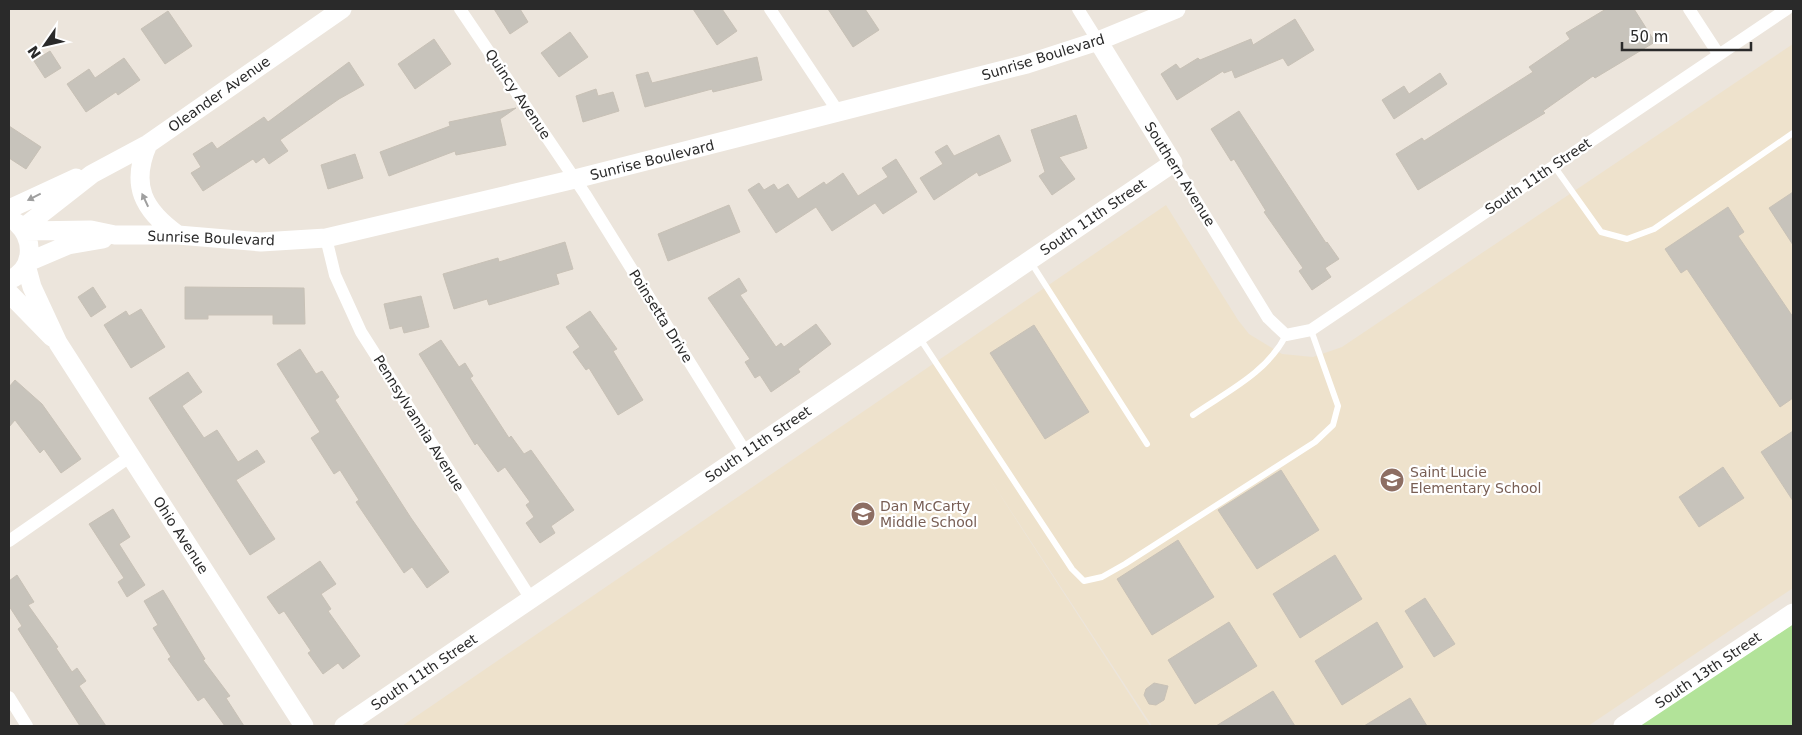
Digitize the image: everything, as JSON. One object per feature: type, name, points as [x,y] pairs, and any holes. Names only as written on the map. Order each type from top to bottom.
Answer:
[{"type":"street","name":"Oleander Avenue","points":[[19,226],[92,174],[148,144],[342,9]]},
{"type":"street","name":"Quincy Avenue","points":[[460,9],[575,179]]},
{"type":"street","points":[[770,9],[839,113]]},
{"type":"street","name":"Southern Avenue","points":[[1078,9],[1268,318],[1286,335]]},
{"type":"street","name":"Sunrise Boulevard","points":[[19,226],[91,230],[115,235],[178,235],[261,242],[326,238],[575,179],[1027,64],[1098,41],[1176,9]]},
{"type":"street","points":[[1689,9],[1719,55]]},
{"type":"street","name":"South 11th Street","points":[[1286,335],[1311,330],[1787,9]]},
{"type":"street","points":[[148,144],[140,169],[142,193],[155,217],[178,235]]},
{"type":"street","name":"South 11th Street","points":[[348,725],[1173,163]]},
{"type":"street","name":"Oleander Avenue","points":[[9,210],[68,180],[92,174]]},
{"type":"street","name":"Poinsetta Drive","points":[[575,179],[746,453]]},
{"type":"street","name":"Ohio Avenue","points":[[19,226],[29,241],[27,264],[32,287],[58,343],[304,726]]},
{"type":"street","name":"Sunrise Boulevard","points":[[9,280],[21,273],[27,264],[68,245],[115,235]]},
{"type":"street","name":"Pennsylvannia Avenue","points":[[326,238],[335,275],[361,332],[531,599]]},
{"type":"street","name":"Ohio Avenue","points":[[9,293],[58,343]]},
{"type":"street","points":[[9,541],[131,456]]},
{"type":"street","name":"South 13th Street","points":[[1623,726],[1793,613]]},
{"type":"street","points":[[9,697],[27,726]]},
{"type":"lane","points":[[1554,166],[1601,232],[1628,239],[1654,229],[1793,133]]},
{"type":"lane","points":[[1030,260],[1147,444]]},
{"type":"lane","points":[[918,336],[1072,569],[1084,580],[1102,577],[1125,564],[1315,442],[1333,425],[1338,406],[1311,330]]},
{"type":"lane","points":[[1193,415],[1265,364],[1280,346],[1286,335]]},
{"type":"shaded area","name":"Saint Lucie Elementary School","points":[[1793,44],[1793,588],[1588,726],[1152,726],[982,467],[1150,726],[402,726],[1166,205],[1238,320],[1249,334],[1282,354],[1313,357],[1342,347]]},
{"type":"green space","points":[[1793,624],[1793,726],[1639,726]]},
{"type":"building","points":[[494,9],[520,9],[528,22],[510,34]]},
{"type":"building","points":[[693,9],[722,9],[737,31],[717,45]]},
{"type":"building","points":[[828,9],[865,9],[879,30],[853,47]]},
{"type":"building","points":[[1606,9],[1634,9],[1655,42],[1595,78],[1593,76],[1543,111],[1545,113],[1418,190],[1396,154],[1422,138],[1424,141],[1533,72],[1529,67],[1570,39],[1566,33]]},
{"type":"building","points":[[168,11],[192,46],[165,64],[141,29]]},
{"type":"building","points":[[1295,19],[1314,50],[1288,66],[1283,58],[1235,78],[1232,70],[1224,73],[1223,71],[1177,100],[1161,74],[1176,64],[1180,69],[1198,58],[1200,60],[1251,39],[1253,45]]},
{"type":"building","points":[[570,32],[588,57],[559,77],[541,53]]},
{"type":"building","points":[[434,39],[451,64],[415,89],[398,64]]},
{"type":"building","points":[[50,51],[61,68],[45,78],[34,61]]},
{"type":"building","points":[[757,57],[762,80],[713,92],[712,89],[645,107],[636,75],[648,72],[652,83]]},
{"type":"building","points":[[124,58],[140,80],[118,95],[116,92],[86,112],[67,84],[89,69],[95,78]]},
{"type":"building","points":[[349,62],[364,85],[339,99],[280,140],[288,151],[269,164],[264,157],[256,163],[253,159],[203,191],[191,173],[201,167],[193,154],[212,142],[217,149],[264,117],[268,122]]},
{"type":"building","points":[[1440,73],[1447,84],[1394,119],[1382,100],[1404,86],[1409,94]]},
{"type":"building","points":[[596,89],[598,96],[613,92],[619,111],[583,122],[576,96]]},
{"type":"building","points":[[516,108],[500,119],[506,145],[456,155],[455,151],[389,176],[380,152],[450,126],[449,122]]},
{"type":"building","points":[[1239,111],[1326,243],[1339,259],[1325,268],[1331,277],[1312,290],[1299,271],[1303,268],[1264,212],[1266,211],[1234,159],[1231,161],[1211,129]]},
{"type":"building","points":[[1076,115],[1087,148],[1059,157],[1075,179],[1052,195],[1039,176],[1045,172],[1031,130]]},
{"type":"building","points":[[9,126],[41,147],[26,169],[9,158]]},
{"type":"building","points":[[999,135],[1011,161],[979,176],[977,172],[934,200],[920,178],[943,164],[935,152],[947,145],[954,156]]},
{"type":"building","points":[[355,154],[363,178],[328,189],[321,165]]},
{"type":"building","points":[[896,159],[917,192],[883,214],[875,203],[832,231],[816,207],[776,233],[748,190],[759,183],[764,190],[774,184],[778,190],[788,184],[798,199],[824,182],[826,185],[843,173],[858,196],[888,177],[882,168]]},
{"type":"building","points":[[1793,192],[1793,245],[1769,208]]},
{"type":"building","points":[[729,205],[740,232],[668,261],[658,234]]},
{"type":"building","points":[[1728,207],[1744,232],[1738,236],[1793,317],[1793,398],[1780,407],[1687,269],[1681,273],[1665,249]]},
{"type":"building","points":[[565,242],[573,269],[556,274],[559,284],[489,305],[487,299],[454,309],[443,274],[498,258],[499,262]]},
{"type":"building","points":[[739,278],[747,291],[740,295],[776,347],[781,343],[784,347],[816,324],[831,344],[798,369],[800,372],[771,392],[760,375],[755,378],[745,362],[750,359],[708,298]]},
{"type":"building","points":[[93,287],[106,307],[91,317],[78,297]]},
{"type":"building","points":[[185,287],[304,288],[305,324],[273,324],[273,315],[208,315],[208,319],[185,319]]},
{"type":"building","points":[[421,296],[429,327],[404,333],[402,326],[390,329],[384,304]]},
{"type":"building","points":[[141,309],[165,347],[131,368],[104,325],[126,311],[129,316]]},
{"type":"building","points":[[590,311],[617,349],[613,351],[643,400],[618,415],[589,368],[586,370],[573,352],[580,347],[566,327]]},
{"type":"building","points":[[1034,325],[1089,412],[1045,439],[990,353]]},
{"type":"building","points":[[441,340],[459,367],[465,363],[473,376],[470,378],[509,438],[511,436],[524,454],[531,450],[574,510],[551,526],[555,533],[540,543],[526,523],[534,517],[526,505],[530,502],[505,467],[498,472],[477,443],[475,445],[419,354]]},
{"type":"building","points":[[300,349],[316,374],[322,371],[339,397],[335,400],[411,518],[449,572],[427,588],[412,567],[404,573],[356,502],[359,500],[340,470],[334,474],[311,438],[320,432],[277,364]]},
{"type":"building","points":[[188,372],[202,392],[182,406],[204,438],[217,430],[238,462],[257,450],[265,462],[236,480],[275,539],[250,555],[149,398]]},
{"type":"building","points":[[15,380],[42,404],[81,459],[61,473],[44,449],[40,453],[15,420],[9,427],[9,387]]},
{"type":"building","points":[[1793,431],[1793,501],[1761,452]]},
{"type":"building","points":[[1723,467],[1744,498],[1699,527],[1679,497]]},
{"type":"building","points":[[1281,470],[1319,530],[1257,569],[1218,510]]},
{"type":"building","points":[[113,509],[130,537],[119,544],[145,585],[127,597],[118,582],[124,578],[89,524]]},
{"type":"building","points":[[1178,540],[1214,597],[1152,635],[1117,579]]},
{"type":"building","points":[[1335,555],[1362,599],[1300,638],[1273,594]]},
{"type":"building","points":[[320,561],[336,584],[321,594],[331,609],[328,611],[360,656],[343,669],[338,663],[323,674],[308,653],[311,651],[284,611],[279,614],[267,597]]},
{"type":"building","points":[[17,575],[34,602],[28,605],[58,647],[56,648],[72,672],[77,668],[86,681],[79,686],[106,726],[80,726],[18,629],[22,626],[9,606],[9,581]]},
{"type":"building","points":[[163,590],[205,659],[203,660],[230,696],[226,698],[244,726],[225,726],[204,697],[198,701],[168,659],[171,657],[153,628],[158,625],[144,601]]},
{"type":"building","points":[[1425,598],[1455,644],[1434,657],[1405,611]]},
{"type":"building","points":[[1229,622],[1257,666],[1195,704],[1168,660]]},
{"type":"building","points":[[1377,622],[1403,667],[1342,705],[1315,661]]},
{"type":"building","points":[[1154,683],[1168,686],[1164,700],[1156,705],[1149,704],[1144,695],[1146,689]]},
{"type":"building","points":[[1273,691],[1295,726],[1216,726]]},
{"type":"building","points":[[1410,698],[1427,726],[1364,726]]},
{"type":"place","name":"Saint Lucie Elementary School","points":[[1392,480]]},
{"type":"place","name":"Dan McCarty Middle School","points":[[863,514]]}]
